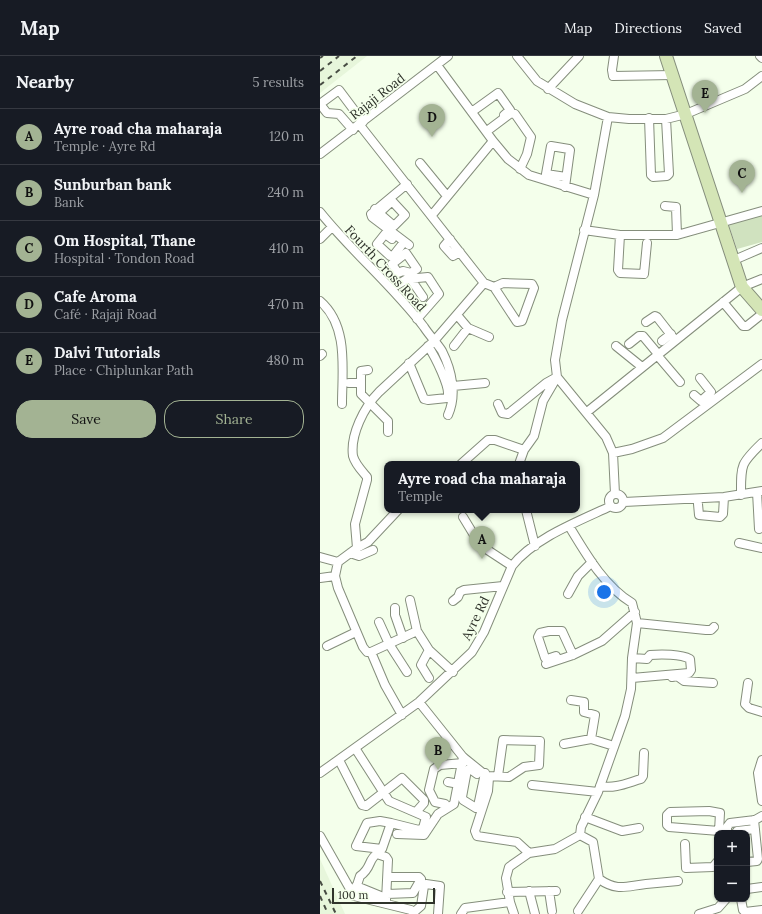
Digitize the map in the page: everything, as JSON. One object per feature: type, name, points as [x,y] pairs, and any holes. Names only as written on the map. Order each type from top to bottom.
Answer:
[{"type":"street","name":"Rajaji Road","points":[[321,150],[358,125],[448,56]]},
{"type":"street","points":[[517,56],[537,81],[548,89],[575,104],[608,117],[666,118],[686,114],[745,89],[762,76]]},
{"type":"street","points":[[548,89],[579,56]]},
{"type":"street","points":[[614,56],[612,70],[613,76],[673,75]]},
{"type":"street","points":[[666,56],[742,287],[762,310]]},
{"type":"street","points":[[437,65],[508,159],[520,169],[529,175],[594,195]]},
{"type":"street","points":[[358,125],[339,114],[327,113],[320,104],[339,90],[358,125],[407,184],[484,283],[494,288],[496,294],[517,322],[522,321],[534,288],[532,284],[503,282],[494,288]]},
{"type":"street","points":[[473,111],[496,94],[499,95],[510,110],[486,129]]},
{"type":"street","points":[[486,129],[511,113],[515,114],[531,136],[527,154],[520,169]]},
{"type":"street","points":[[608,117],[594,195],[556,346],[555,360],[557,376],[606,437],[613,453],[615,494],[610,499],[611,506],[617,508],[622,506],[624,502]]},
{"type":"street","points":[[650,118],[651,175],[653,177],[667,176],[669,174],[666,118]]},
{"type":"street","points":[[432,216],[493,140]]},
{"type":"street","points":[[420,163],[448,196]]},
{"type":"street","points":[[565,187],[566,177]]},
{"type":"street","points":[[404,244],[372,217],[371,214],[377,211],[407,184]]},
{"type":"street","points":[[665,206],[676,207],[677,235]]},
{"type":"street","points":[[584,230],[620,235],[677,235],[762,211]]},
{"type":"street","name":"Fourth Cross Road","points":[[320,212],[332,227],[392,288],[417,319],[431,343]]},
{"type":"street","points":[[320,239],[332,227]]},
{"type":"street","points":[[620,235],[618,270],[620,273],[644,274],[647,243]]},
{"type":"street","points":[[734,260],[762,248]]},
{"type":"street","points":[[382,277],[395,269]]},
{"type":"street","points":[[392,288],[403,280],[428,277],[439,294],[417,319]]},
{"type":"street","points":[[410,278],[423,297]]},
{"type":"street","points":[[587,412],[657,354],[673,337],[742,287],[762,279]]},
{"type":"street","points":[[373,550],[359,556],[354,550],[355,524],[368,480],[353,457],[355,437],[369,403],[431,343],[484,283]]},
{"type":"street","points":[[320,301],[328,310],[341,337],[342,404]]},
{"type":"street","points":[[723,302],[743,326],[747,326],[762,314]]},
{"type":"street","points":[[457,315],[468,328],[489,337]]},
{"type":"street","points":[[646,322],[656,316],[673,337]]},
{"type":"street","points":[[454,346],[468,328]]},
{"type":"street","points":[[629,344],[639,336],[643,336],[680,382]]},
{"type":"street","points":[[662,341],[673,337]]},
{"type":"street","points":[[409,363],[424,399],[428,400],[448,397],[431,343]]},
{"type":"street","points":[[431,343],[444,355],[453,386],[452,405],[448,415]]},
{"type":"street","points":[[616,346],[642,367]]},
{"type":"street","points":[[613,453],[632,449],[663,438],[709,399],[762,364]]},
{"type":"street","points":[[368,370],[362,370],[361,383],[364,394],[369,403],[388,421],[388,432]]},
{"type":"street","points":[[498,404],[502,413],[508,414],[546,383],[557,376]]},
{"type":"street","points":[[520,461],[524,450],[534,436],[541,406],[557,376]]},
{"type":"street","points":[[700,378],[711,391],[709,399]]},
{"type":"street","points":[[349,383],[361,383]]},
{"type":"street","points":[[453,386],[484,383]]},
{"type":"street","points":[[694,395],[700,401],[709,399]]},
{"type":"street","points":[[464,461],[488,440],[495,440],[524,450]]},
{"type":"street","points":[[741,495],[740,472],[743,462],[762,443]]},
{"type":"street","points":[[624,502],[724,497],[760,491],[759,529]]},
{"type":"street","points":[[615,494],[621,496],[624,502]]},
{"type":"street","points":[[698,504],[699,515],[720,517],[723,514],[724,497]]},
{"type":"street","name":"Ayre Rd","points":[[320,772],[419,702],[453,672],[472,652],[484,632],[512,566],[519,558],[535,546],[569,526],[611,506]]},
{"type":"street","points":[[395,513],[368,542],[338,562],[335,576],[338,588],[356,632],[367,652],[371,652],[417,631]]},
{"type":"street","points":[[527,513],[535,546]]},
{"type":"street","points":[[463,517],[480,546],[512,566]]},
{"type":"street","points":[[569,526],[592,562],[614,590],[632,603],[637,623],[632,658],[632,681],[625,716],[599,789],[580,827],[580,835]]},
{"type":"street","points":[[739,543],[762,548]]},
{"type":"street","points":[[320,557],[338,562]]},
{"type":"street","points":[[568,594],[578,576],[592,562]]},
{"type":"street","points":[[320,578],[335,576]]},
{"type":"street","points":[[453,601],[464,590],[503,586]]},
{"type":"street","points":[[410,600],[417,631],[429,650],[453,672]]},
{"type":"street","points":[[395,608],[395,615],[403,638]]},
{"type":"street","points":[[546,664],[602,641],[635,612]]},
{"type":"street","points":[[379,622],[389,644],[407,672]]},
{"type":"street","points":[[637,623],[706,630],[712,630],[714,627]]},
{"type":"street","points":[[327,646],[356,632]]},
{"type":"street","points":[[429,650],[421,665],[429,678]]},
{"type":"street","points":[[371,652],[385,685],[402,715]]},
{"type":"street","points":[[632,658],[646,659],[650,655],[666,654],[690,658],[689,673],[632,681]]},
{"type":"street","points":[[632,681],[677,676],[684,681],[713,683]]},
{"type":"street","points":[[748,683],[745,704],[749,708],[762,712]]},
{"type":"street","points":[[571,700],[584,702],[584,712],[595,715],[591,739]]},
{"type":"street","points":[[419,702],[463,760],[485,776],[489,786],[475,831],[476,836],[517,842],[529,853]]},
{"type":"street","points":[[564,744],[591,739],[614,746]]},
{"type":"street","points":[[485,776],[509,777],[524,767],[539,765],[540,741],[503,740],[498,776]]},
{"type":"street","points":[[355,748],[383,794],[389,801],[426,817],[422,829],[380,821],[367,823],[356,846],[382,849],[391,824]]},
{"type":"street","points":[[532,785],[599,789],[618,786],[641,779],[643,776],[644,753]]},
{"type":"street","points":[[339,760],[362,806],[366,806],[402,778],[424,800],[424,803],[416,812]]},
{"type":"street","points":[[397,834],[424,836],[438,814],[454,804],[463,760]]},
{"type":"street","points":[[445,804],[435,802],[430,790],[434,769],[440,764],[463,760]]},
{"type":"street","points":[[762,760],[758,773],[762,801]]},
{"type":"street","points":[[448,782],[459,784]]},
{"type":"street","points":[[723,830],[719,812],[670,812],[667,815],[667,825],[669,827],[717,831],[720,829],[723,830],[730,823],[758,818],[755,829],[758,860],[750,861]]},
{"type":"street","points":[[585,818],[622,832],[639,828]]},
{"type":"street","points":[[738,822],[738,830]]},
{"type":"street","points":[[749,830],[755,829]]},
{"type":"street","points":[[697,834],[714,831]]},
{"type":"street","points":[[514,914],[507,892],[506,878],[509,867],[529,853],[554,849],[580,835]]},
{"type":"street","points":[[578,911],[598,879],[593,842],[580,835]]},
{"type":"street","points":[[320,836],[354,896],[417,912],[425,885],[440,886],[438,914]]},
{"type":"street","points":[[685,844],[686,868],[714,865]]},
{"type":"street","points":[[354,896],[360,876],[367,871],[373,857],[377,854],[387,858],[388,877],[385,904]]},
{"type":"street","points":[[356,886],[383,897],[387,894],[414,893],[421,879],[419,877],[388,877]]},
{"type":"street","points":[[598,879],[614,887],[625,888],[644,884],[678,881]]},
{"type":"street","points":[[750,889],[762,888]]},
{"type":"street","points":[[507,892],[552,891],[552,910]]},
{"type":"street","points":[[526,892],[531,914]]},
{"type":"street","points":[[526,892],[535,914]]},
{"type":"street","points":[[461,914],[465,908],[510,902]]},
{"type":"street","points":[[699,914],[718,908],[723,902]]},
{"type":"street","points":[[742,902],[743,910],[745,912],[762,910]]},
{"type":"shaded area","points":[[320,56],[367,56],[320,93]]},
{"type":"shaded area","points":[[762,212],[762,242],[737,249],[728,222]]},
{"type":"shaded area","points":[[320,859],[345,914],[320,914]]},
{"type":"railway","points":[[320,71],[339,56]]},
{"type":"railway","points":[[320,85],[357,56]]},
{"type":"railway","points":[[320,881],[336,914]]},
{"type":"railway","points":[[320,896],[328,914]]},
{"type":"place","name":"Dalvi Tutorials","points":[[705,113]]},
{"type":"place","name":"Cafe Aroma","points":[[432,137]]},
{"type":"place","name":"Om Hospital, Thane","points":[[742,193]]},
{"type":"place","name":"Ayre road cha maharaja","points":[[482,559]]},
{"type":"place","name":"Sunburban bank","points":[[438,770]]}]
